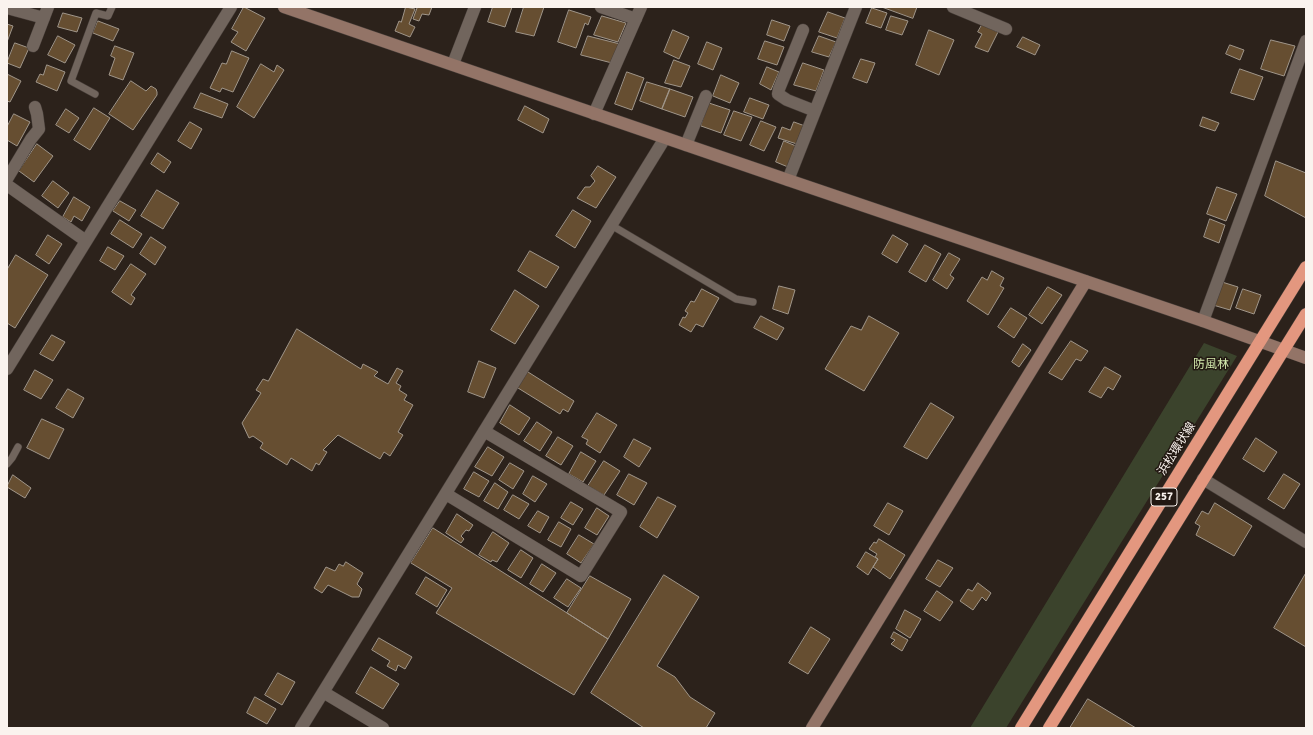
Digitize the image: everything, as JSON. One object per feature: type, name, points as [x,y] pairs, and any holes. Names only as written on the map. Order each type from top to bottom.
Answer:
[{"type":"highway","name":"浜松環状線","points":[[1021,728],[1306,267]]},
{"type":"highway","name":"257","points":[[1049,728],[1306,314]]},
{"type":"street","points":[[7,368],[231,7]]},
{"type":"street","points":[[284,7],[1203,321],[1306,358]]},
{"type":"street","points":[[453,64],[475,7]]},
{"type":"street","points":[[600,7],[636,19]]},
{"type":"street","points":[[594,114],[641,7]]},
{"type":"street","points":[[788,180],[854,7]]},
{"type":"street","points":[[953,7],[1006,29]]},
{"type":"street","points":[[7,8],[46,13],[33,46]]},
{"type":"street","points":[[803,30],[778,94],[787,100],[815,110]]},
{"type":"street","points":[[1203,321],[1306,40]]},
{"type":"street","points":[[686,145],[706,96]]},
{"type":"street","points":[[7,179],[38,129],[35,107]]},
{"type":"street","points":[[301,728],[665,138]]},
{"type":"street","points":[[7,185],[86,241]]},
{"type":"street","points":[[812,728],[1086,281]]},
{"type":"street","points":[[446,494],[581,576],[622,512],[484,431]]},
{"type":"street","points":[[1203,479],[1306,542]]},
{"type":"street","points":[[323,692],[383,728]]},
{"type":"lane","points":[[95,94],[71,81],[96,13],[108,16],[112,7]]},
{"type":"lane","points":[[611,225],[736,299],[753,302]]},
{"type":"lane","points":[[7,464],[18,447]]},
{"type":"green space","name":"防風林","points":[[1204,343],[1237,356],[1006,728],[970,728]]},
{"type":"building","points":[[244,7],[265,18],[246,51],[231,42],[238,32],[232,29]]},
{"type":"building","points":[[406,7],[415,9],[409,24],[415,27],[410,37],[395,31],[399,21],[401,22]]},
{"type":"building","points":[[415,7],[432,7],[429,15],[422,14],[419,21],[413,19],[417,8]]},
{"type":"building","points":[[493,7],[512,7],[505,27],[488,22]]},
{"type":"building","points":[[524,7],[544,7],[534,36],[516,32]]},
{"type":"building","points":[[882,7],[917,7],[913,18]]},
{"type":"building","points":[[872,8],[887,13],[881,28],[866,23]]},
{"type":"building","points":[[569,10],[591,17],[588,25],[585,23],[576,48],[558,42]]},
{"type":"building","points":[[828,12],[845,18],[837,38],[819,32]]},
{"type":"building","points":[[63,13],[82,18],[77,32],[58,27]]},
{"type":"building","points":[[602,16],[626,23],[618,42],[594,35]]},
{"type":"building","points":[[891,16],[908,21],[902,35],[886,30]]},
{"type":"building","points":[[772,20],[790,26],[784,41],[767,35]]},
{"type":"building","points":[[98,21],[119,29],[113,41],[93,33]]},
{"type":"building","points":[[7,24],[13,26],[7,42]]},
{"type":"building","points":[[982,25],[998,32],[988,52],[975,47],[982,34],[978,32]]},
{"type":"building","points":[[673,30],[689,37],[679,59],[664,52]]},
{"type":"building","points":[[929,30],[954,40],[939,75],[916,65]]},
{"type":"building","points":[[58,36],[75,45],[65,63],[48,55]]},
{"type":"building","points":[[588,36],[620,44],[612,63],[581,55]]},
{"type":"building","points":[[819,36],[836,42],[829,57],[812,52]]},
{"type":"building","points":[[1023,37],[1040,45],[1035,55],[1017,47]]},
{"type":"building","points":[[1271,40],[1295,46],[1284,76],[1261,69]]},
{"type":"building","points":[[765,41],[784,47],[777,65],[758,59]]},
{"type":"building","points":[[707,42],[722,48],[713,70],[698,64]]},
{"type":"building","points":[[15,43],[29,48],[20,68],[7,63]]},
{"type":"building","points":[[1230,45],[1244,50],[1240,60],[1226,54]]},
{"type":"building","points":[[115,46],[134,53],[123,80],[109,75],[115,58],[111,56]]},
{"type":"building","points":[[232,51],[249,58],[233,92],[222,88],[220,92],[210,88],[222,63],[226,64]]},
{"type":"building","points":[[861,59],[875,63],[867,83],[853,78]]},
{"type":"building","points":[[674,60],[690,66],[681,87],[665,83]]},
{"type":"building","points":[[803,63],[824,70],[816,91],[794,85]]},
{"type":"building","points":[[261,64],[274,72],[277,65],[284,70],[254,118],[237,107]]},
{"type":"building","points":[[47,65],[65,72],[57,91],[36,82],[40,74],[43,75]]},
{"type":"building","points":[[767,67],[779,72],[771,90],[760,84]]},
{"type":"building","points":[[1240,69],[1263,77],[1254,100],[1231,93]]},
{"type":"building","points":[[627,72],[644,78],[632,110],[615,104]]},
{"type":"building","points":[[7,74],[21,81],[10,102],[7,101]]},
{"type":"building","points":[[721,75],[739,83],[730,103],[713,96]]},
{"type":"building","points":[[131,81],[146,91],[151,86],[156,89],[157,92],[157,95],[133,130],[109,114]]},
{"type":"building","points":[[647,82],[670,89],[662,109],[640,101]]},
{"type":"building","points":[[670,89],[693,97],[685,117],[662,109]]},
{"type":"building","points":[[201,93],[228,104],[222,118],[194,108]]},
{"type":"building","points":[[750,98],[769,105],[763,119],[744,112]]},
{"type":"building","points":[[709,103],[730,110],[721,133],[701,126]]},
{"type":"building","points":[[525,106],[549,119],[543,133],[518,120]]},
{"type":"building","points":[[94,108],[110,118],[90,150],[74,140]]},
{"type":"building","points":[[66,109],[79,118],[69,133],[56,125]]},
{"type":"building","points":[[734,111],[752,117],[741,141],[724,135]]},
{"type":"building","points":[[14,114],[30,122],[17,146],[7,140],[7,127]]},
{"type":"building","points":[[1203,117],[1219,123],[1215,131],[1200,126]]},
{"type":"building","points":[[761,121],[776,127],[764,151],[750,145]]},
{"type":"building","points":[[190,122],[202,129],[191,149],[178,141]]},
{"type":"building","points":[[794,122],[805,126],[797,144],[778,138],[782,127],[790,130]]},
{"type":"building","points":[[784,141],[796,146],[788,167],[776,162]]},
{"type":"building","points":[[37,144],[53,156],[34,182],[19,171]]},
{"type":"building","points":[[158,153],[171,162],[164,173],[151,164]]},
{"type":"building","points":[[1276,161],[1306,173],[1306,218],[1265,196]]},
{"type":"building","points":[[598,166],[616,177],[596,208],[577,198],[585,187],[590,187],[595,181],[591,176]]},
{"type":"building","points":[[53,181],[69,193],[58,208],[42,196]]},
{"type":"building","points":[[1217,187],[1237,194],[1226,221],[1207,214]]},
{"type":"building","points":[[157,190],[179,203],[163,229],[141,216]]},
{"type":"building","points":[[74,197],[90,207],[82,221],[74,216],[71,222],[63,217]]},
{"type":"building","points":[[120,201],[136,210],[129,221],[113,211]]},
{"type":"building","points":[[573,210],[591,221],[575,248],[556,236]]},
{"type":"building","points":[[1210,219],[1225,225],[1219,243],[1204,237]]},
{"type":"building","points":[[120,220],[142,234],[133,248],[111,234]]},
{"type":"building","points":[[48,235],[62,244],[49,264],[36,255]]},
{"type":"building","points":[[893,235],[908,244],[897,263],[882,254]]},
{"type":"building","points":[[151,237],[166,247],[155,265],[140,254]]},
{"type":"building","points":[[925,245],[941,254],[926,282],[909,272]]},
{"type":"building","points":[[108,247],[124,256],[115,270],[100,261]]},
{"type":"building","points":[[530,251],[559,267],[546,288],[518,271]]},
{"type":"building","points":[[949,253],[960,259],[950,275],[954,278],[947,289],[933,280]]},
{"type":"building","points":[[16,255],[48,275],[15,328],[7,323],[7,270]]},
{"type":"building","points":[[131,264],[146,274],[131,295],[135,298],[131,305],[112,292]]},
{"type":"building","points":[[992,271],[1004,278],[1000,286],[1004,288],[988,315],[967,301],[982,277],[987,280]]},
{"type":"building","points":[[1222,282],[1238,287],[1230,310],[1213,305]]},
{"type":"building","points":[[779,286],[795,290],[788,314],[773,309]]},
{"type":"building","points":[[1048,287],[1062,295],[1042,324],[1029,315]]},
{"type":"building","points":[[702,289],[719,298],[703,327],[696,324],[691,332],[679,325],[683,317],[685,318],[688,313],[685,311],[691,301],[694,302]]},
{"type":"building","points":[[1243,289],[1261,295],[1254,314],[1236,308]]},
{"type":"building","points":[[515,290],[539,306],[515,344],[491,330]]},
{"type":"building","points":[[1011,308],[1027,318],[1014,338],[998,327]]},
{"type":"building","points":[[761,316],[784,328],[777,340],[754,328]]},
{"type":"building","points":[[869,316],[899,333],[864,391],[825,369],[851,326],[861,330]]},
{"type":"building","points":[[297,329],[361,369],[363,364],[378,372],[374,376],[388,384],[397,368],[403,371],[396,383],[401,386],[399,390],[407,395],[404,400],[413,405],[398,432],[403,435],[390,456],[384,452],[380,459],[338,435],[323,450],[327,452],[319,465],[316,463],[312,471],[291,458],[287,465],[260,448],[263,443],[253,436],[249,438],[242,423],[261,393],[256,390],[263,379],[268,381]]},
{"type":"building","points":[[52,335],[65,342],[53,361],[40,354]]},
{"type":"building","points":[[1071,341],[1088,351],[1081,361],[1076,359],[1062,380],[1049,373]]},
{"type":"building","points":[[1023,344],[1031,350],[1019,367],[1012,362]]},
{"type":"building","points":[[479,361],[496,368],[484,398],[468,392]]},
{"type":"building","points":[[1105,367],[1121,376],[1113,390],[1108,387],[1101,398],[1089,392]]},
{"type":"building","points":[[35,370],[53,380],[41,399],[24,390]]},
{"type":"building","points":[[528,372],[574,401],[568,412],[563,409],[560,414],[518,388]]},
{"type":"building","points":[[68,389],[84,398],[73,418],[56,408]]},
{"type":"building","points":[[931,403],[954,417],[927,459],[904,447]]},
{"type":"building","points":[[510,405],[530,418],[519,435],[500,423]]},
{"type":"building","points":[[597,413],[617,425],[600,453],[586,444],[588,440],[582,437]]},
{"type":"building","points":[[42,419],[64,429],[49,459],[27,448]]},
{"type":"building","points":[[537,422],[552,432],[540,451],[524,441]]},
{"type":"building","points":[[558,437],[573,446],[561,465],[546,456]]},
{"type":"building","points":[[1256,438],[1277,452],[1264,472],[1243,459]]},
{"type":"building","points":[[634,439],[651,448],[639,467],[624,457]]},
{"type":"building","points":[[488,447],[504,457],[492,476],[475,467]]},
{"type":"building","points":[[581,452],[596,461],[583,482],[569,474]]},
{"type":"building","points":[[604,461],[620,471],[604,495],[588,486]]},
{"type":"building","points":[[510,463],[524,471],[513,489],[499,480]]},
{"type":"building","points":[[474,472],[489,481],[479,497],[464,489]]},
{"type":"building","points":[[629,474],[647,483],[634,505],[617,495]]},
{"type":"building","points":[[1284,474],[1300,484],[1284,509],[1268,499]]},
{"type":"building","points":[[13,475],[31,488],[25,498],[7,487]]},
{"type":"building","points":[[533,476],[547,484],[535,502],[523,494]]},
{"type":"building","points":[[495,483],[508,492],[498,509],[484,501]]},
{"type":"building","points":[[513,495],[529,504],[519,519],[504,510]]},
{"type":"building","points":[[658,497],[676,506],[657,538],[640,527]]},
{"type":"building","points":[[571,502],[583,509],[573,525],[561,518]]},
{"type":"building","points":[[888,503],[903,511],[889,535],[874,526]]},
{"type":"building","points":[[1215,503],[1252,526],[1234,556],[1196,535],[1200,526],[1195,523],[1202,511],[1208,514]]},
{"type":"building","points":[[597,508],[609,516],[597,535],[585,528]]},
{"type":"building","points":[[538,511],[549,517],[540,533],[528,526]]},
{"type":"building","points":[[457,514],[473,525],[469,531],[466,530],[461,536],[464,539],[461,543],[446,533]]},
{"type":"building","points":[[559,522],[571,529],[561,547],[548,540]]},
{"type":"building","points":[[433,528],[608,639],[574,695],[436,613],[452,588],[411,563]]},
{"type":"building","points":[[493,532],[509,543],[497,562],[492,560],[491,562],[479,555]]},
{"type":"building","points":[[579,535],[594,544],[581,563],[567,554]]},
{"type":"building","points":[[879,539],[905,555],[890,579],[873,567],[878,559],[875,557],[877,554],[869,549],[874,542],[876,543]]},
{"type":"building","points":[[521,550],[533,558],[521,578],[508,570]]},
{"type":"building","points":[[866,552],[878,559],[868,575],[857,567]]},
{"type":"building","points":[[938,560],[953,568],[940,587],[926,579]]},
{"type":"building","points":[[346,562],[363,573],[357,584],[362,589],[359,597],[352,597],[328,585],[322,593],[314,588],[326,567],[335,571],[339,564],[343,566]]},
{"type":"building","points":[[542,564],[556,573],[543,592],[530,584]]},
{"type":"building","points":[[1306,573],[1306,647],[1274,628]]},
{"type":"building","points":[[664,575],[699,597],[657,666],[675,677],[690,697],[715,713],[706,728],[644,728],[591,693]]},
{"type":"building","points":[[590,576],[631,599],[608,639],[567,613]]},
{"type":"building","points":[[426,577],[447,590],[437,607],[416,594]]},
{"type":"building","points":[[567,579],[581,588],[568,607],[554,598]]},
{"type":"building","points":[[978,583],[991,593],[986,601],[982,597],[973,610],[960,601],[968,589],[972,591]]},
{"type":"building","points":[[937,591],[953,602],[940,621],[924,611]]},
{"type":"building","points":[[905,610],[921,619],[910,638],[896,629]]},
{"type":"building","points":[[811,627],[830,639],[808,674],[789,663]]},
{"type":"building","points":[[894,632],[908,640],[902,651],[891,644],[895,640],[891,638]]},
{"type":"building","points":[[379,638],[412,657],[405,669],[398,665],[396,671],[387,666],[390,661],[372,650]]},
{"type":"building","points":[[371,667],[399,684],[383,709],[356,693]]},
{"type":"building","points":[[278,673],[295,682],[282,705],[265,695]]},
{"type":"building","points":[[255,697],[276,709],[267,724],[247,713]]},
{"type":"building","points":[[1088,699],[1136,728],[1070,728]]}]
